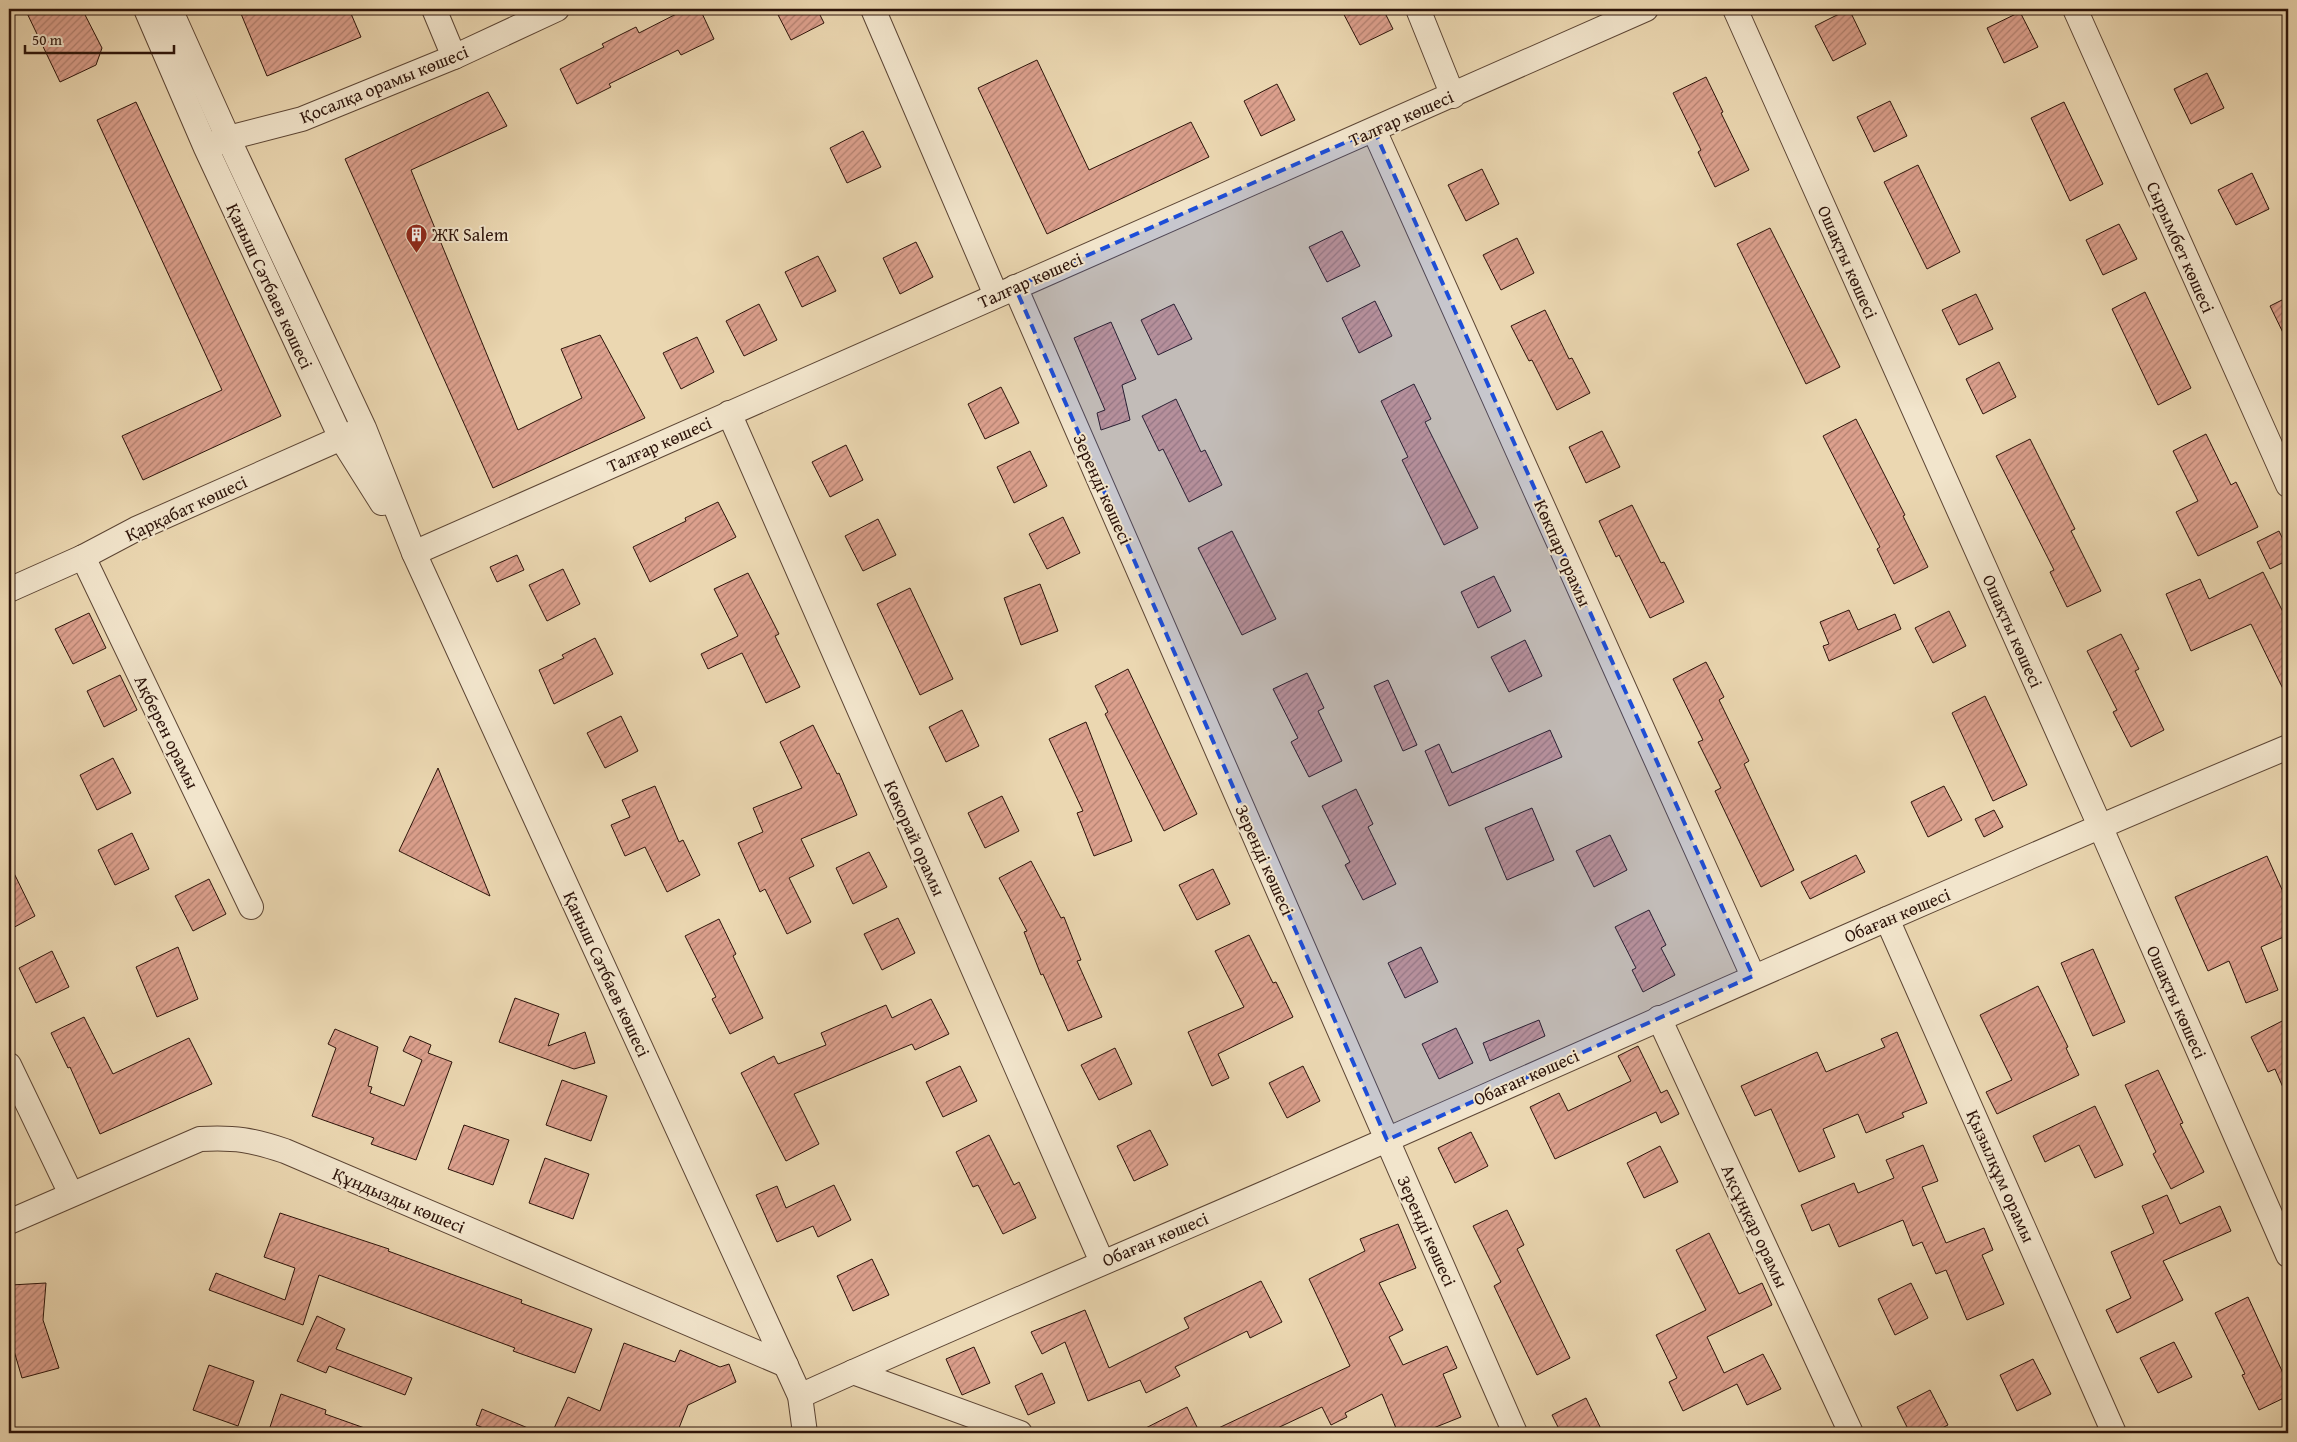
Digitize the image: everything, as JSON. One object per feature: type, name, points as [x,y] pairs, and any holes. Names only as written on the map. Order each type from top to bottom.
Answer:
[{"type":"street","name":"Қаныш Сәтбаев көшесі","points":[[146,9],[206,148],[341,438],[414,552]]},
{"type":"street","name":"Қаныш Сәтбаев көшесі","points":[[170,9],[228,138],[364,428],[414,552],[800,1396]]},
{"type":"street","points":[[434,9],[454,57]]},
{"type":"street","name":"Қосалқа орамы көшесі","points":[[206,148],[228,138],[302,118],[454,57],[557,9]]},
{"type":"street","name":"Зеренді көшесі","points":[[874,9],[1005,291],[1387,1140],[1515,1433]]},
{"type":"street","points":[[1418,9],[1453,96]]},
{"type":"street","name":"Талғар көшесі","points":[[414,552],[1453,96],[1646,9]]},
{"type":"street","name":"Ошақты көшесі","points":[[1735,9],[2100,826],[2288,1255]]},
{"type":"street","name":"Сырымбет көшесі","points":[[2074,9],[2288,485]]},
{"type":"street","name":"Көкпар орамы","points":[[1374,130],[1753,976]]},
{"type":"street","name":"Көкорай орамы","points":[[729,413],[1102,1262]]},
{"type":"street","name":"Қарқабат көшесі","points":[[9,590],[83,557],[136,529],[364,428]]},
{"type":"street","name":"Ақберен орамы","points":[[83,557],[250,907]]},
{"type":"street","name":"Обаған көшесі","points":[[800,1396],[1102,1262],[1387,1140],[1753,976],[2288,747]]},
{"type":"street","name":"Қызылқұм орамы","points":[[1887,920],[2114,1433]]},
{"type":"street","name":"Ақсұңқар орамы","points":[[1659,1018],[1851,1433]]},
{"type":"street","points":[[9,1065],[70,1194]]},
{"type":"street","name":"Құндызды көшесі","points":[[9,1222],[200,1139],[225,1137],[249,1140],[285,1152],[786,1366]]},
{"type":"street","points":[[853,1372],[1020,1433]]},
{"type":"street","points":[[800,1396],[805,1433]]},
{"type":"highlighted area","points":[[1374,130],[1753,976],[1387,1140],[1015,287]]},
{"type":"building","points":[[25,9],[82,9],[102,48],[96,65],[60,82]]},
{"type":"building","points":[[239,9],[349,9],[361,37],[267,76]]},
{"type":"building","points":[[686,9],[700,9],[714,39],[681,55],[678,50],[609,84],[611,87],[577,104],[560,69],[604,47],[602,44],[636,27],[639,33]]},
{"type":"building","points":[[775,9],[817,9],[824,23],[791,40]]},
{"type":"building","points":[[1341,9],[1383,9],[1393,29],[1360,45]]},
{"type":"building","points":[[1849,9],[1866,44],[1833,61],[1815,26]]},
{"type":"building","points":[[2020,12],[2038,47],[2004,63],[1987,28]]},
{"type":"building","points":[[1037,60],[1089,170],[1191,122],[1209,157],[1047,234],[978,88]]},
{"type":"building","points":[[2207,73],[2224,108],[2191,124],[2174,89]]},
{"type":"building","points":[[1706,77],[1749,170],[1715,187],[1698,152],[1701,150],[1673,93]]},
{"type":"building","points":[[1277,84],[1295,120],[1261,136],[1244,101]]},
{"type":"building","name":"ЖК Salem","points":[[488,92],[507,126],[411,170],[518,430],[582,398],[561,349],[600,335],[645,418],[493,488],[345,159]]},
{"type":"building","points":[[1890,101],[1907,136],[1874,152],[1857,117]]},
{"type":"building","points":[[136,102],[281,416],[143,480],[122,436],[222,390],[97,120]]},
{"type":"building","points":[[2064,102],[2103,184],[2070,201],[2031,118]]},
{"type":"building","points":[[863,131],[881,167],[847,183],[830,148]]},
{"type":"building","points":[[1918,165],[1960,252],[1927,269],[1884,182]]},
{"type":"building","points":[[1482,169],[1499,204],[1466,221],[1448,185]]},
{"type":"building","points":[[2252,173],[2269,209],[2236,225],[2218,190]]},
{"type":"building","points":[[2119,224],[2137,259],[2103,275],[2086,240]]},
{"type":"building","points":[[1770,228],[1840,367],[1806,384],[1737,244]]},
{"type":"building","points":[[1342,231],[1360,266],[1327,282],[1309,247]]},
{"type":"building","points":[[1517,238],[1534,273],[1501,290],[1483,255]]},
{"type":"building","points":[[916,242],[933,277],[900,294],[883,258]]},
{"type":"building","points":[[818,256],[836,291],[802,307],[785,272]]},
{"type":"building","points":[[2145,292],[2191,388],[2158,405],[2112,309]]},
{"type":"building","points":[[1976,294],[1993,329],[1959,345],[1942,310]]},
{"type":"building","points":[[2288,297],[2288,343],[2270,306]]},
{"type":"building","points":[[1375,301],[1392,336],[1359,353],[1342,318]]},
{"type":"building","points":[[759,304],[777,340],[744,356],[726,321]]},
{"type":"building","points":[[1174,304],[1192,339],[1158,355],[1141,320]]},
{"type":"building","points":[[1545,310],[1569,359],[1572,358],[1590,393],[1557,410],[1532,360],[1529,361],[1511,326]]},
{"type":"building","points":[[1111,322],[1136,379],[1122,385],[1130,420],[1101,430],[1097,413],[1105,410],[1074,338]]},
{"type":"building","points":[[697,337],[714,372],[681,389],[663,353]]},
{"type":"building","points":[[1999,362],[2016,397],[1983,414],[1966,379]]},
{"type":"building","points":[[1414,384],[1431,419],[1425,422],[1478,528],[1444,545],[1402,460],[1408,457],[1381,401]]},
{"type":"building","points":[[1001,387],[1019,423],[985,439],[968,404]]},
{"type":"building","points":[[1176,399],[1201,452],[1205,450],[1222,485],[1189,502],[1163,449],[1159,451],[1142,416]]},
{"type":"building","points":[[1856,419],[1905,515],[1903,516],[1928,567],[1894,584],[1877,549],[1880,547],[1823,436]]},
{"type":"building","points":[[1602,431],[1620,467],[1586,483],[1569,447]]},
{"type":"building","points":[[2206,434],[2231,485],[2236,482],[2258,527],[2198,556],[2176,512],[2198,501],[2173,451]]},
{"type":"building","points":[[2030,439],[2075,529],[2071,531],[2101,591],[2067,607],[2050,572],[2054,570],[1996,456]]},
{"type":"building","points":[[846,445],[863,480],[830,497],[812,462]]},
{"type":"building","points":[[1030,451],[1047,486],[1014,503],[997,467]]},
{"type":"building","points":[[718,502],[736,537],[650,582],[633,547],[686,521],[685,518]]},
{"type":"building","points":[[1632,505],[1661,563],[1664,562],[1684,602],[1650,618],[1619,555],[1616,557],[1599,521]]},
{"type":"building","points":[[1063,517],[1080,553],[1047,569],[1029,534]]},
{"type":"building","points":[[878,519],[896,555],[863,571],[845,536]]},
{"type":"building","points":[[1232,531],[1276,619],[1242,635],[1198,548]]},
{"type":"building","points":[[2279,531],[2288,550],[2288,560],[2270,569],[2257,542]]},
{"type":"building","points":[[517,555],[524,570],[497,582],[490,567]]},
{"type":"building","points":[[563,569],[580,604],[547,621],[529,585]]},
{"type":"building","points":[[2263,572],[2288,622],[2288,699],[2251,624],[2191,651],[2166,594],[2200,579],[2209,599]]},
{"type":"building","points":[[748,573],[779,634],[775,636],[800,687],[766,703],[742,653],[708,669],[701,654],[738,636],[714,589]]},
{"type":"building","points":[[1494,576],[1511,611],[1478,628],[1461,592]]},
{"type":"building","points":[[1040,584],[1058,631],[1021,645],[1004,598]]},
{"type":"building","points":[[910,588],[953,679],[920,695],[877,604]]},
{"type":"building","points":[[1849,610],[1858,630],[1895,614],[1901,629],[1829,661],[1823,646],[1829,644],[1820,622]]},
{"type":"building","points":[[1949,611],[1966,646],[1933,663],[1915,628]]},
{"type":"building","points":[[89,613],[106,648],[73,664],[55,629]]},
{"type":"building","points":[[2121,634],[2139,669],[2135,671],[2164,730],[2131,747],[2113,712],[2117,710],[2087,651]]},
{"type":"building","points":[[595,638],[613,674],[554,704],[539,670],[564,658],[562,655]]},
{"type":"building","points":[[1525,640],[1542,676],[1509,692],[1491,657]]},
{"type":"building","points":[[1706,662],[1724,697],[1719,700],[1749,761],[1744,764],[1794,870],[1761,887],[1715,791],[1721,788],[1698,742],[1703,740],[1673,679]]},
{"type":"building","points":[[1128,669],[1197,814],[1164,831],[1105,714],[1108,712],[1095,686]]},
{"type":"building","points":[[1307,673],[1324,708],[1318,711],[1342,761],[1309,777],[1291,742],[1298,738],[1273,689]]},
{"type":"building","points":[[120,675],[137,710],[104,727],[87,691]]},
{"type":"building","points":[[1388,680],[1417,745],[1403,751],[1374,686]]},
{"type":"building","points":[[1985,696],[2027,785],[1993,801],[1952,713]]},
{"type":"building","points":[[962,710],[979,746],[946,762],[929,727]]},
{"type":"building","points":[[621,716],[638,751],[605,768],[587,733]]},
{"type":"building","points":[[1086,722],[1132,841],[1094,856],[1077,813],[1083,811],[1049,739]]},
{"type":"building","points":[[813,725],[837,774],[839,773],[857,815],[801,839],[814,866],[789,878],[811,922],[787,934],[765,889],[760,892],[738,843],[763,832],[753,808],[802,788],[780,742]]},
{"type":"building","points":[[1550,730],[1562,757],[1449,806],[1425,751],[1439,744],[1452,773]]},
{"type":"building","points":[[113,758],[131,793],[97,810],[80,775]]},
{"type":"building","points":[[438,768],[490,896],[399,851]]},
{"type":"building","points":[[655,786],[679,842],[683,840],[700,875],[667,892],[645,847],[625,856],[611,825],[630,817],[622,800]]},
{"type":"building","points":[[1944,786],[1962,820],[1928,837],[1911,802]]},
{"type":"building","points":[[1356,789],[1373,824],[1368,827],[1396,884],[1363,900],[1345,865],[1350,862],[1322,806]]},
{"type":"building","points":[[1002,796],[1019,831],[985,848],[968,813]]},
{"type":"building","points":[[1532,808],[1554,860],[1507,880],[1485,828]]},
{"type":"building","points":[[1994,810],[2003,827],[1984,837],[1975,819]]},
{"type":"building","points":[[132,833],[149,869],[115,885],[98,850]]},
{"type":"building","points":[[1610,835],[1627,870],[1594,887],[1576,851]]},
{"type":"building","points":[[869,852],[887,887],[853,904],[836,868]]},
{"type":"building","points":[[1856,855],[1865,872],[1810,899],[1801,882]]},
{"type":"building","points":[[2267,856],[2288,903],[2288,935],[2261,947],[2278,990],[2246,1003],[2229,961],[2208,971],[2175,897]]},
{"type":"building","points":[[1031,861],[1061,918],[1064,917],[1081,960],[1077,961],[1102,1017],[1068,1031],[1043,974],[1041,975],[1024,932],[1027,931],[999,878]]},
{"type":"building","points":[[9,863],[35,916],[9,930]]},
{"type":"building","points":[[1213,869],[1230,904],[1197,920],[1179,885]]},
{"type":"building","points":[[209,879],[226,914],[193,931],[175,896]]},
{"type":"building","points":[[1649,910],[1666,945],[1661,948],[1675,975],[1643,992],[1632,970],[1636,968],[1615,927]]},
{"type":"building","points":[[898,918],[915,953],[882,970],[864,934]]},
{"type":"building","points":[[719,919],[736,954],[733,956],[763,1018],[730,1034],[712,999],[716,997],[685,936]]},
{"type":"building","points":[[1249,935],[1273,983],[1276,982],[1293,1017],[1218,1054],[1229,1078],[1212,1086],[1188,1032],[1244,1007],[1215,951]]},
{"type":"building","points":[[178,947],[198,999],[157,1017],[136,967]]},
{"type":"building","points":[[1421,947],[1438,982],[1405,998],[1388,963]]},
{"type":"building","points":[[2093,949],[2125,1022],[2093,1036],[2061,963]]},
{"type":"building","points":[[52,951],[69,987],[36,1003],[19,968]]},
{"type":"building","points":[[2038,986],[2068,1047],[2066,1048],[2079,1075],[1997,1114],[1986,1092],[2012,1080],[1980,1015]]},
{"type":"building","points":[[515,998],[559,1014],[548,1046],[585,1032],[595,1063],[574,1069],[499,1042]]},
{"type":"building","points":[[931,999],[949,1034],[915,1050],[912,1044],[794,1094],[819,1144],[786,1161],[741,1073],[774,1056],[778,1064],[826,1045],[821,1033],[886,1005],[892,1018]]},
{"type":"building","points":[[84,1017],[113,1074],[189,1038],[212,1084],[100,1134],[70,1067],[68,1068],[51,1033]]},
{"type":"building","points":[[2288,1018],[2288,1099],[2275,1069],[2268,1072],[2251,1037]]},
{"type":"building","points":[[1539,1020],[1545,1036],[1490,1061],[1483,1043]]},
{"type":"building","points":[[1456,1028],[1473,1063],[1439,1079],[1422,1044]]},
{"type":"building","points":[[335,1029],[378,1047],[368,1086],[372,1087],[370,1093],[404,1106],[422,1060],[403,1051],[410,1036],[431,1045],[428,1053],[452,1062],[416,1160],[371,1144],[374,1138],[312,1116],[336,1048],[328,1044]]},
{"type":"building","points":[[1897,1032],[1927,1103],[1902,1113],[1904,1117],[1866,1133],[1858,1114],[1823,1129],[1835,1157],[1799,1172],[1771,1109],[1755,1116],[1741,1086],[1817,1052],[1826,1072],[1885,1047],[1881,1039]]},
{"type":"building","points":[[1638,1046],[1661,1093],[1667,1090],[1679,1114],[1661,1123],[1656,1112],[1555,1159],[1530,1107],[1559,1093],[1568,1111],[1631,1081],[1618,1056]]},
{"type":"building","points":[[1115,1048],[1132,1084],[1099,1100],[1081,1065]]},
{"type":"building","points":[[960,1066],[977,1101],[943,1117],[926,1082]]},
{"type":"building","points":[[1303,1066],[1320,1101],[1287,1118],[1269,1083]]},
{"type":"building","points":[[2158,1070],[2183,1123],[2180,1124],[2204,1172],[2171,1189],[2153,1154],[2156,1152],[2125,1085]]},
{"type":"building","points":[[562,1080],[607,1096],[591,1141],[546,1125]]},
{"type":"building","points":[[2095,1106],[2123,1165],[2095,1178],[2079,1145],[2045,1162],[2033,1136]]},
{"type":"building","points":[[464,1125],[509,1140],[493,1185],[448,1169]]},
{"type":"building","points":[[1150,1130],[1168,1165],[1134,1181],[1117,1146]]},
{"type":"building","points":[[1471,1132],[1488,1166],[1455,1183],[1438,1148]]},
{"type":"building","points":[[989,1135],[1014,1185],[1019,1182],[1036,1218],[1003,1234],[978,1185],[973,1187],[956,1152]]},
{"type":"building","points":[[1923,1145],[1938,1181],[1922,1187],[1946,1243],[1984,1228],[1993,1250],[1982,1255],[2004,1304],[1967,1320],[1946,1270],[1936,1274],[1922,1242],[1913,1246],[1903,1220],[1839,1247],[1829,1224],[1812,1231],[1801,1205],[1854,1183],[1858,1193],[1894,1178],[1886,1160]]},
{"type":"building","points":[[1660,1146],[1678,1182],[1644,1198],[1627,1163]]},
{"type":"building","points":[[545,1158],[589,1174],[573,1219],[529,1203]]},
{"type":"building","points":[[834,1185],[851,1220],[818,1237],[813,1226],[777,1242],[756,1195],[777,1186],[786,1208]]},
{"type":"building","points":[[2167,1195],[2180,1224],[2220,1206],[2231,1231],[2163,1261],[2183,1300],[2117,1333],[2106,1310],[2131,1298],[2111,1252],[2154,1233],[2142,1206]]},
{"type":"building","points":[[1507,1210],[1524,1245],[1517,1249],[1570,1358],[1537,1375],[1494,1286],[1501,1282],[1473,1226]]},
{"type":"building","points":[[280,1213],[389,1249],[388,1251],[522,1300],[521,1303],[592,1329],[575,1373],[513,1351],[515,1348],[319,1275],[303,1325],[209,1290],[216,1273],[285,1300],[295,1268],[264,1257]]},
{"type":"building","points":[[1398,1224],[1416,1268],[1379,1283],[1403,1330],[1389,1337],[1403,1365],[1447,1346],[1457,1368],[1443,1374],[1461,1417],[1421,1433],[1398,1433],[1382,1394],[1345,1413],[1347,1417],[1331,1425],[1322,1407],[1267,1433],[1208,1433],[1350,1366],[1309,1279],[1365,1251],[1360,1239]]},
{"type":"building","points":[[1709,1233],[1739,1294],[1762,1283],[1772,1305],[1707,1337],[1724,1373],[1763,1354],[1781,1389],[1747,1405],[1737,1384],[1683,1411],[1669,1382],[1677,1378],[1656,1335],[1706,1310],[1676,1250]]},
{"type":"building","points":[[872,1259],[889,1295],[853,1311],[837,1276]]},
{"type":"building","points":[[1261,1281],[1282,1322],[1250,1338],[1247,1331],[1175,1367],[1180,1376],[1146,1393],[1140,1380],[1088,1401],[1065,1342],[1042,1354],[1031,1332],[1085,1310],[1109,1368],[1189,1328],[1184,1318]]},
{"type":"building","points":[[46,1283],[43,1320],[59,1368],[22,1378],[9,1334],[11,1285]]},
{"type":"building","points":[[1911,1283],[1928,1318],[1895,1335],[1878,1299]]},
{"type":"building","points":[[2248,1297],[2288,1384],[2288,1396],[2259,1410],[2242,1375],[2245,1374],[2215,1313]]},
{"type":"building","points":[[317,1316],[345,1329],[336,1349],[412,1378],[405,1395],[329,1366],[326,1373],[297,1361]]},
{"type":"building","points":[[2174,1342],[2192,1377],[2158,1393],[2140,1358]]},
{"type":"building","points":[[624,1343],[675,1362],[680,1350],[720,1367],[729,1364],[736,1382],[688,1405],[677,1433],[552,1433],[568,1397],[600,1411]]},
{"type":"building","points":[[974,1347],[990,1383],[962,1395],[946,1359]]},
{"type":"building","points":[[2033,1359],[2051,1394],[2017,1411],[2000,1375]]},
{"type":"building","points":[[209,1365],[254,1381],[238,1426],[193,1410]]},
{"type":"building","points":[[1042,1373],[1055,1403],[1028,1415],[1015,1386]]},
{"type":"building","points":[[1930,1390],[1948,1425],[1932,1433],[1910,1433],[1897,1407]]},
{"type":"building","points":[[281,1394],[326,1410],[325,1414],[373,1431],[373,1433],[268,1433]]},
{"type":"building","points":[[1586,1398],[1603,1433],[1561,1433],[1552,1415]]},
{"type":"building","points":[[1187,1407],[1200,1433],[1136,1433]]},
{"type":"building","points":[[482,1409],[540,1433],[496,1433],[476,1425]]},
{"type":"place","name":"ЖК Salem","points":[[416,253]]}]
